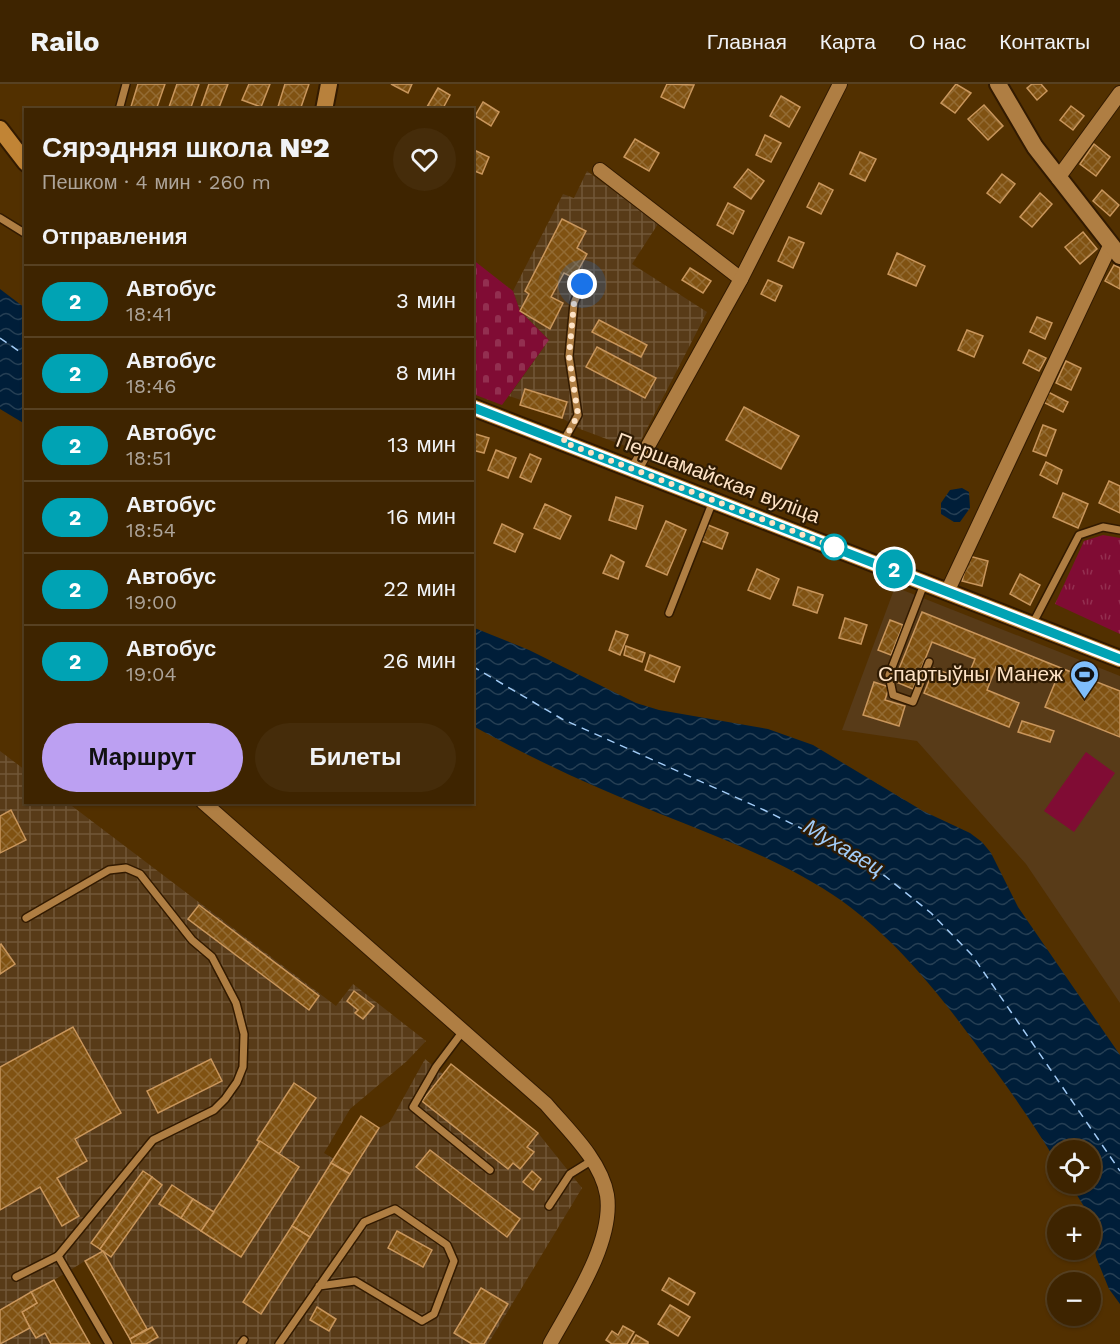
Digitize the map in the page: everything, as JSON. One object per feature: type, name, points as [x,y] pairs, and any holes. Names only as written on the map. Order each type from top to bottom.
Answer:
[{"type":"main road","points":[[324,108],[329,84]]},
{"type":"main road","points":[[0,129],[24,160]]},
{"type":"main road","name":"Першамайская вуліца","points":[[474,408],[1120,658]]},
{"type":"street","points":[[634,471],[741,279],[840,84]]},
{"type":"street","points":[[948,590],[1115,251],[1035,147],[998,84]]},
{"type":"street","points":[[1058,178],[1120,93]]},
{"type":"street","points":[[600,170],[741,279]]},
{"type":"street","points":[[205,804],[546,1104],[576,1139],[591,1161],[607,1194],[608,1215],[601,1242],[584,1283],[550,1344]]},
{"type":"lane","points":[[120,108],[126,84]]},
{"type":"lane","points":[[0,218],[24,233]]},
{"type":"lane","points":[[563,442],[578,415],[569,356],[574,303],[582,284]]},
{"type":"lane","points":[[669,613],[713,501]]},
{"type":"lane","points":[[1033,623],[1078,535],[1103,527],[1120,530]]},
{"type":"lane","points":[[925,581],[889,675],[893,695],[913,702],[928,662]]},
{"type":"lane","points":[[16,1277],[58,1256],[153,1140],[214,1110],[225,1099],[237,1082],[243,1067],[244,1034],[236,1003],[212,957],[192,940],[140,874],[126,868],[109,870],[26,918]]},
{"type":"lane","points":[[463,1031],[436,1067],[413,1107],[490,1170]]},
{"type":"lane","points":[[549,1206],[570,1174],[591,1161]]},
{"type":"lane","points":[[279,1344],[319,1286],[364,1222],[395,1209],[447,1245],[454,1261],[434,1314],[422,1321],[355,1281],[319,1286]]},
{"type":"lane","points":[[58,1256],[109,1344]]},
{"type":"shaded area","points":[[587,171],[658,224],[632,264],[707,312],[636,450],[580,429],[562,418],[520,405],[521,400],[509,396],[549,340],[520,311],[513,291],[563,194],[574,198]]},
{"type":"shaded area","points":[[895,587],[1120,676],[1120,1003],[1026,864],[917,741],[842,730]]},
{"type":"shaded area","points":[[0,751],[24,769],[24,804],[69,804],[336,1006],[353,984],[426,1041],[407,1061],[350,1109],[324,1153],[334,1159],[361,1116],[379,1128],[390,1122],[425,1059],[443,1074],[451,1064],[538,1133],[582,1188],[488,1344],[132,1344],[85,1261],[54,1280],[90,1344],[0,1344]]},
{"type":"green space","points":[[474,261],[513,291],[520,311],[549,340],[502,405],[474,394]]},
{"type":"green space","points":[[1103,535],[1120,538],[1120,634],[1055,604],[1084,541]]},
{"type":"green space","points":[[1086,752],[1115,773],[1074,832],[1044,811]]},
{"type":"water","points":[[0,289],[24,307],[24,423],[0,409]]},
{"type":"water","points":[[962,488],[969,492],[970,508],[960,522],[954,522],[941,514],[941,503],[950,490]]},
{"type":"water","name":"Мухавец","points":[[474,628],[529,650],[636,703],[659,710],[768,729],[813,745],[923,811],[970,833],[982,842],[991,853],[1018,907],[1120,1055],[1120,1304],[1109,1289],[1097,1260],[1101,1260],[1101,1206],[1084,1206],[1076,1194],[1101,1194],[1101,1140],[1047,1140],[1047,1147],[1007,1087],[930,985],[898,949],[842,901],[776,863],[587,783],[474,727]]},
{"type":"building","points":[[138,84],[165,84],[157,108],[131,108]]},
{"type":"building","points":[[177,84],[199,84],[191,108],[169,108]]},
{"type":"building","points":[[209,84],[228,84],[219,108],[201,108]]},
{"type":"building","points":[[249,84],[270,84],[261,107],[242,100]]},
{"type":"building","points":[[285,84],[309,84],[301,108],[278,108]]},
{"type":"building","points":[[391,84],[412,84],[408,93]]},
{"type":"building","points":[[667,84],[694,85],[684,108],[661,97]]},
{"type":"building","points":[[956,84],[971,93],[955,113],[941,103]]},
{"type":"building","points":[[1032,84],[1041,84],[1047,91],[1037,100],[1027,88]]},
{"type":"building","points":[[438,88],[450,95],[443,108],[427,107]]},
{"type":"building","points":[[781,96],[800,107],[789,127],[770,116]]},
{"type":"building","points":[[483,102],[499,112],[491,126],[475,116]]},
{"type":"building","points":[[984,105],[1003,126],[988,140],[968,119]]},
{"type":"building","points":[[1071,106],[1084,116],[1073,130],[1060,120]]},
{"type":"building","points":[[765,135],[781,143],[771,162],[756,155]]},
{"type":"building","points":[[635,139],[659,153],[649,171],[624,157]]},
{"type":"building","points":[[1094,144],[1110,157],[1096,176],[1080,164]]},
{"type":"building","points":[[474,150],[489,157],[482,174],[474,171]]},
{"type":"building","points":[[860,152],[876,159],[865,181],[850,174]]},
{"type":"building","points":[[748,169],[764,181],[751,199],[734,187]]},
{"type":"building","points":[[1002,174],[1015,184],[1000,203],[987,193]]},
{"type":"building","points":[[819,183],[833,190],[821,214],[807,207]]},
{"type":"building","points":[[1102,190],[1119,205],[1110,216],[1093,201]]},
{"type":"building","points":[[1040,193],[1052,204],[1032,227],[1020,217]]},
{"type":"building","points":[[728,203],[744,211],[733,234],[717,225]]},
{"type":"building","points":[[562,219],[586,231],[577,248],[587,254],[574,278],[564,273],[551,297],[563,303],[550,329],[520,311],[529,294],[525,291]]},
{"type":"building","points":[[1083,232],[1097,249],[1080,264],[1065,247]]},
{"type":"building","points":[[789,237],[804,243],[793,268],[778,261]]},
{"type":"building","points":[[897,253],[925,266],[916,286],[888,274]]},
{"type":"building","points":[[1114,265],[1120,268],[1120,289],[1105,281]]},
{"type":"building","points":[[690,268],[711,281],[703,293],[682,280]]},
{"type":"building","points":[[768,280],[782,286],[775,301],[761,294]]},
{"type":"building","points":[[1037,317],[1052,323],[1045,339],[1030,332]]},
{"type":"building","points":[[599,320],[647,345],[641,357],[592,332]]},
{"type":"building","points":[[967,330],[983,336],[974,357],[958,350]]},
{"type":"building","points":[[597,347],[656,378],[645,398],[586,367]]},
{"type":"building","points":[[1029,350],[1046,358],[1039,371],[1023,363]]},
{"type":"building","points":[[1066,361],[1081,368],[1071,390],[1056,383]]},
{"type":"building","points":[[525,389],[567,402],[562,418],[520,405]]},
{"type":"building","points":[[1048,392],[1068,402],[1063,412],[1043,402]]},
{"type":"building","points":[[744,407],[799,436],[781,469],[726,440]]},
{"type":"building","points":[[1043,425],[1056,430],[1046,456],[1033,451]]},
{"type":"building","points":[[474,434],[489,438],[484,453],[474,450]]},
{"type":"building","points":[[496,450],[516,458],[508,478],[488,470]]},
{"type":"building","points":[[530,454],[541,459],[531,482],[520,477]]},
{"type":"building","points":[[1046,462],[1062,470],[1057,484],[1040,475]]},
{"type":"building","points":[[1109,481],[1120,486],[1120,513],[1099,503]]},
{"type":"building","points":[[1063,493],[1088,504],[1078,528],[1053,517]]},
{"type":"building","points":[[616,497],[643,506],[636,529],[609,520]]},
{"type":"building","points":[[545,504],[571,516],[560,539],[534,528]]},
{"type":"building","points":[[666,521],[686,530],[667,575],[646,566]]},
{"type":"building","points":[[502,524],[523,534],[515,552],[494,543]]},
{"type":"building","points":[[708,525],[728,533],[722,549],[702,541]]},
{"type":"building","points":[[611,555],[624,562],[618,579],[603,573]]},
{"type":"building","points":[[969,556],[988,561],[982,586],[962,581]]},
{"type":"building","points":[[757,569],[779,579],[770,599],[748,590]]},
{"type":"building","points":[[1020,574],[1040,585],[1030,605],[1010,594]]},
{"type":"building","points":[[798,587],[823,595],[817,613],[793,605]]},
{"type":"building","points":[[922,612],[1061,668],[1057,678],[1032,669],[1028,680],[996,667],[987,690],[1019,703],[1009,727],[924,693],[934,668],[966,681],[975,659],[932,642],[913,689],[894,681]]},
{"type":"building","points":[[845,618],[867,625],[861,644],[839,638]]},
{"type":"building","points":[[890,620],[903,625],[891,655],[878,650]]},
{"type":"building","points":[[616,631],[628,635],[620,655],[609,650]]},
{"type":"building","points":[[626,646],[645,653],[642,662],[624,655]]},
{"type":"building","points":[[650,655],[680,667],[674,682],[645,670]]},
{"type":"building","name":"Спартыўны Манеж","points":[[1061,668],[1120,691],[1120,737],[1045,707]]},
{"type":"building","points":[[874,682],[889,687],[885,700],[905,706],[899,726],[863,715]]},
{"type":"building","points":[[1022,721],[1054,731],[1050,742],[1018,732]]},
{"type":"building","points":[[11,810],[26,840],[0,853],[0,816]]},
{"type":"building","points":[[199,905],[319,996],[309,1010],[188,919]]},
{"type":"building","points":[[0,945],[15,964],[0,974]]},
{"type":"building","points":[[354,991],[374,1006],[363,1019],[355,1013],[358,1010],[347,1001]]},
{"type":"building","points":[[73,1027],[121,1113],[75,1139],[87,1161],[57,1178],[79,1216],[62,1226],[40,1187],[0,1210],[0,1067]]},
{"type":"building","points":[[211,1059],[222,1081],[158,1113],[147,1091]]},
{"type":"building","points":[[451,1064],[538,1133],[527,1147],[534,1152],[520,1169],[513,1163],[508,1169],[422,1101]]},
{"type":"building","points":[[294,1083],[316,1098],[279,1154],[257,1140]]},
{"type":"building","points":[[361,1116],[379,1128],[350,1174],[331,1163]]},
{"type":"building","points":[[260,1141],[299,1167],[241,1257],[201,1231]]},
{"type":"building","points":[[430,1150],[520,1219],[507,1237],[416,1167]]},
{"type":"building","points":[[331,1163],[350,1174],[310,1237],[292,1226]]},
{"type":"building","points":[[143,1171],[152,1177],[100,1249],[91,1243]]},
{"type":"building","points":[[532,1171],[541,1179],[533,1190],[523,1182]]},
{"type":"building","points":[[152,1177],[162,1185],[111,1257],[100,1249]]},
{"type":"building","points":[[172,1185],[193,1199],[181,1218],[159,1204]]},
{"type":"building","points":[[193,1199],[214,1212],[201,1231],[181,1218]]},
{"type":"building","points":[[292,1226],[310,1237],[261,1314],[243,1302]]},
{"type":"building","points":[[397,1231],[432,1250],[423,1267],[388,1248]]},
{"type":"building","points":[[103,1251],[147,1329],[130,1339],[85,1261]]},
{"type":"building","points":[[669,1278],[695,1293],[688,1305],[662,1290]]},
{"type":"building","points":[[54,1280],[90,1344],[51,1344],[45,1333],[36,1338],[30,1328],[22,1312],[37,1303],[31,1292]]},
{"type":"building","points":[[481,1288],[508,1304],[484,1344],[472,1344],[454,1333]]},
{"type":"building","points":[[31,1292],[37,1303],[22,1312],[30,1328],[0,1344],[0,1310]]},
{"type":"building","points":[[670,1305],[690,1317],[678,1336],[658,1324]]},
{"type":"building","points":[[317,1307],[336,1319],[329,1331],[310,1320]]},
{"type":"building","points":[[623,1326],[634,1332],[627,1344],[612,1344],[606,1340],[612,1331],[618,1335]]},
{"type":"building","points":[[152,1327],[158,1337],[146,1344],[132,1344],[130,1339]]},
{"type":"building","points":[[636,1335],[648,1342],[648,1344],[631,1344]]},
{"type":"ferry route","points":[[0,338],[24,355]]},
{"type":"ferry route","points":[[474,667],[562,719],[764,810],[831,843],[885,876],[931,913],[972,955],[1120,1171]]},
{"type":"bus line","name":"2","points":[[474,408],[948,590],[1120,659]]},
{"type":"place","name":"Спартыўны Манеж","points":[[1084,700]]},
{"type":"route","points":[[582,284],[574,303],[569,356],[578,415],[563,442],[834,547]]}]
